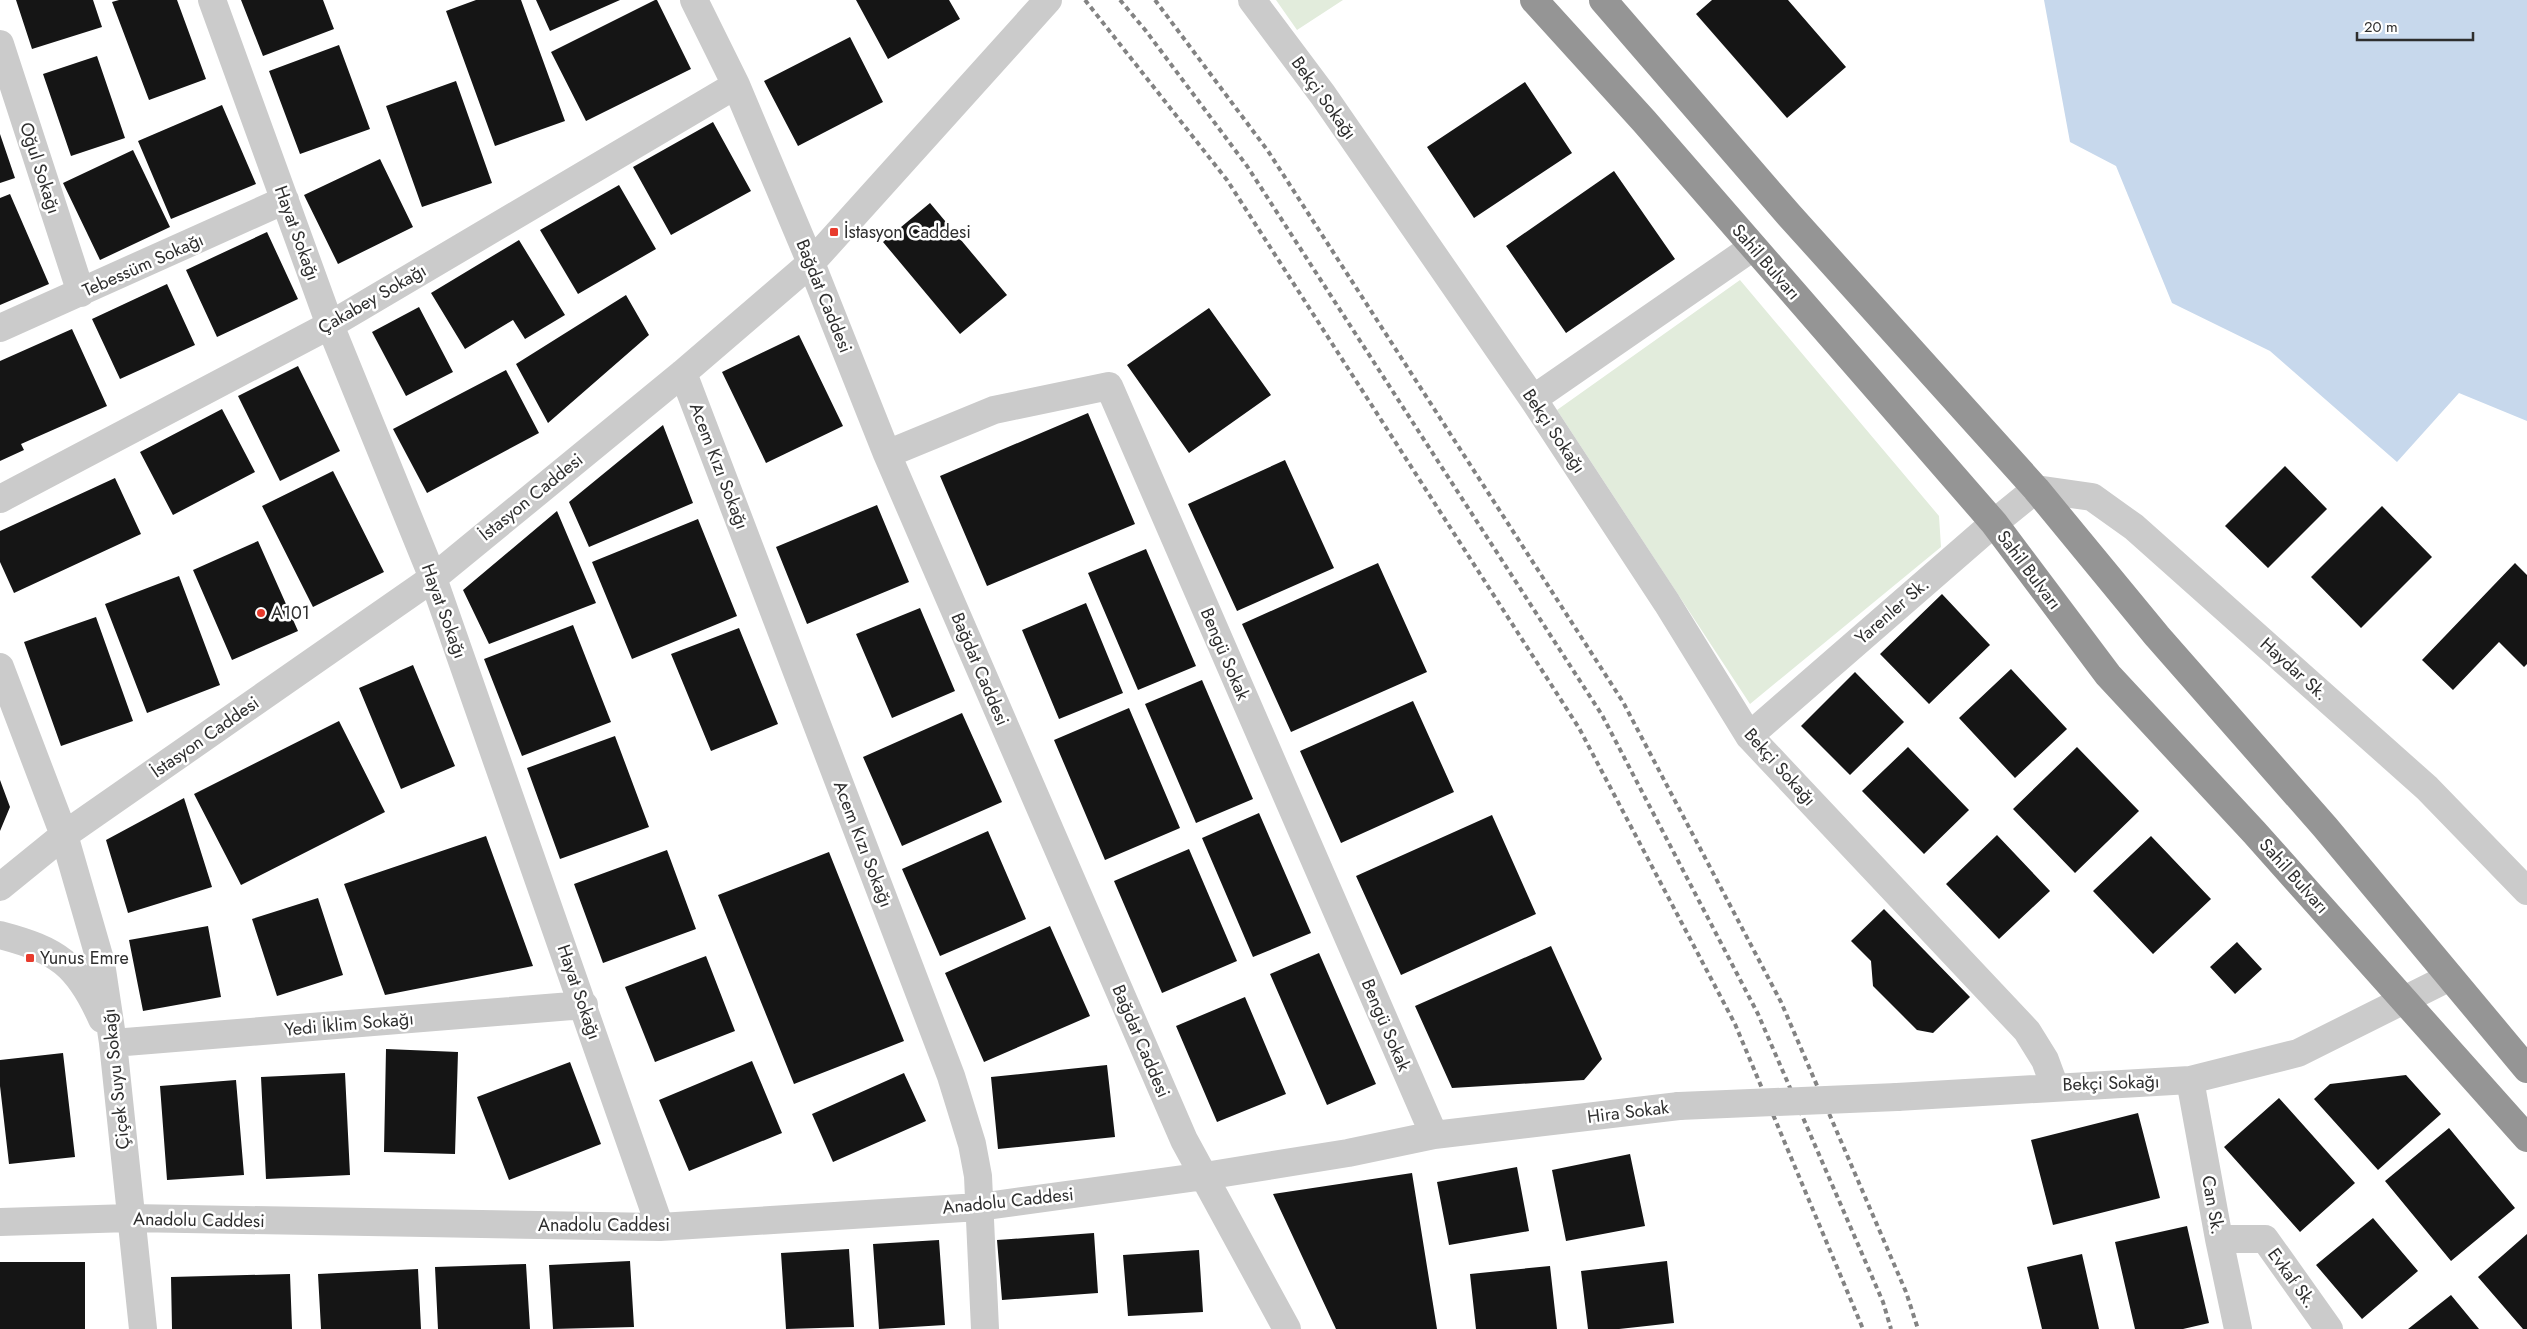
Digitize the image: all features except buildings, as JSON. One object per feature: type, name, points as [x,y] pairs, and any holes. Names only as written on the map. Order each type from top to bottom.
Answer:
[{"type":"highway","name":"Sahil Bulvarı","points":[[1534,0],[1994,523],[2108,675],[2404,998],[2527,1138]]},
{"type":"highway","points":[[1603,0],[1789,215],[2036,489],[2157,636],[2326,827],[2527,1069]]},
{"type":"street","name":"Hayat Sokağı","points":[[212,0],[330,325],[433,578],[584,1005],[660,1227]]},
{"type":"street","name":"Bağdat Caddesi","points":[[694,0],[736,85],[811,263],[887,454],[1184,1140],[1288,1329]]},
{"type":"street","name":"Bekçi Sokağı","points":[[1252,0],[1323,95],[1533,399],[1667,603],[1749,736],[2027,1031],[2045,1060],[2055,1087],[2190,1080],[2298,1053],[2404,998],[2450,977]]},
{"type":"street","name":"İstasyon Caddesi","points":[[0,887],[64,835],[433,578],[683,373],[811,263],[1044,4]]},
{"type":"street","name":"Oğul Sokağı","points":[[0,44],[80,293]]},
{"type":"street","name":"Çakabey Sokağı","points":[[0,499],[330,325],[736,85]]},
{"type":"street","name":"Tebessüm Sokağı","points":[[0,328],[285,200]]},
{"type":"street","points":[[1533,399],[1753,247]]},
{"type":"street","name":"Acem Kızı Sokağı","points":[[683,373],[951,1076],[972,1144],[978,1176],[985,1329]]},
{"type":"street","name":"Bengü Sokak","points":[[887,454],[994,410],[1109,386],[1434,1135]]},
{"type":"street","name":"Yarenler Sk.","points":[[1749,736],[1994,523],[2036,489]]},
{"type":"street","name":"Haydar Sk.","points":[[2036,489],[2092,497],[2134,527],[2427,788],[2527,891]]},
{"type":"street","name":"Çiçek Suyu Sokağı","points":[[0,667],[64,835],[101,962],[113,1043],[143,1329]]},
{"type":"street","points":[[0,935],[36,944],[66,963],[90,990],[113,1043]]},
{"type":"street","name":"Yedi İklim Sokağı","points":[[113,1043],[584,1005]]},
{"type":"street","name":"Can Sk.","points":[[2190,1080],[2219,1239],[2238,1329]]},
{"type":"street","name":"Hira Sokak","points":[[1205,1176],[1348,1153],[1434,1135],[1679,1106],[1897,1097],[2055,1087]]},
{"type":"street","name":"Anadolu Caddesi","points":[[0,1222],[130,1218],[660,1227],[979,1207],[1205,1176]]},
{"type":"street","name":"Evkaf Sk.","points":[[2219,1239],[2265,1239],[2329,1329]]},
{"type":"green space","points":[[1276,0],[1343,0],[1297,30]]},
{"type":"green space","points":[[1740,280],[1939,516],[1941,547],[1750,704],[1557,410]]},
{"type":"water","points":[[2044,0],[2527,0],[2527,421],[2459,393],[2397,462],[2270,351],[2172,303],[2116,166],[2070,142]]},
{"type":"railway","points":[[1085,0],[1227,180],[1579,728],[1735,1024],[1863,1329]]},
{"type":"railway","points":[[1120,0],[1146,31],[1247,166],[1602,715],[1758,1014],[1883,1302],[1891,1329]]},
{"type":"railway","points":[[1155,0],[1268,151],[1623,702],[1781,1002],[1906,1292],[1918,1329]]},
{"type":"place","name":"İstasyon Caddesi","points":[[834,232]]},
{"type":"place","name":"A101","points":[[261,613]]},
{"type":"place","name":"Yunus Emre","points":[[30,958]]}]
